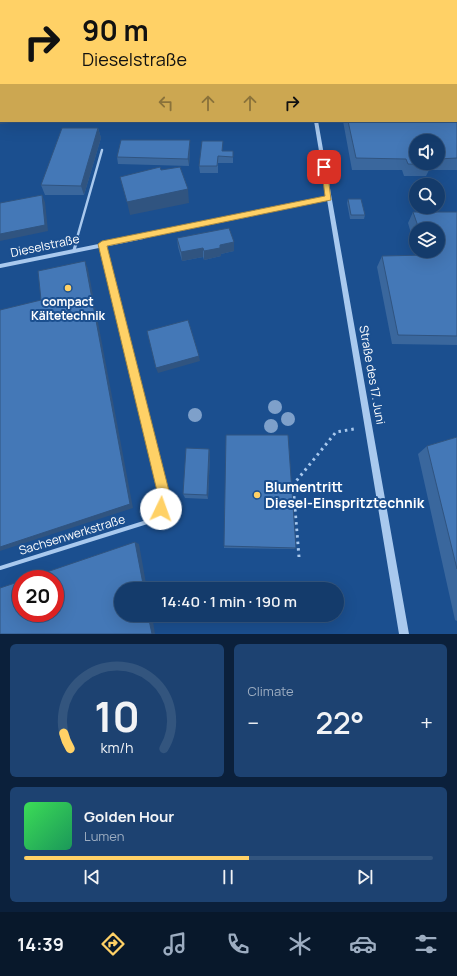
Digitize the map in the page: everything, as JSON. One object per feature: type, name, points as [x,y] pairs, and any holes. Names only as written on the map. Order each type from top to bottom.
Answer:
[{"type":"street","name":"Straße des 17. Juni","points":[[316,122],[404,634]]},
{"type":"street","name":"Dieselstraße","points":[[0,266],[329,198]]},
{"type":"lane","points":[[74,250],[102,150]]},
{"type":"lane","name":"Sachsenwerkstraße","points":[[0,568],[147,522],[161,509],[163,491],[102,244]]},
{"type":"path","points":[[299,557],[293,485],[336,432],[369,428]]},
{"type":"building","points":[[348,122],[457,122],[457,158],[445,159],[445,134],[409,134],[409,164],[406,159],[356,158]]},
{"type":"building","points":[[62,128],[98,128],[81,186],[41,185]]},
{"type":"building","points":[[121,140],[190,140],[188,159],[117,157]]},
{"type":"building","points":[[202,141],[223,141],[222,151],[233,151],[233,157],[218,156],[217,166],[199,166]]},
{"type":"building","points":[[160,167],[161,170],[180,167],[188,189],[127,202],[120,177]]},
{"type":"building","points":[[42,195],[45,225],[0,234],[0,203]]},
{"type":"building","points":[[348,199],[361,199],[365,215],[351,215]]},
{"type":"building","points":[[445,212],[457,212],[457,336],[398,335],[382,256],[409,255],[409,258],[445,258],[445,222],[417,222],[414,214],[445,214]]},
{"type":"building","points":[[229,228],[234,242],[220,245],[220,248],[204,251],[203,248],[181,252],[177,238]]},
{"type":"building","points":[[85,261],[130,504],[0,547],[0,310],[41,300],[38,271]]},
{"type":"building","points":[[188,320],[199,356],[156,368],[147,331]]},
{"type":"building","name":"Blumentritt Diesel-Einspritztechnik","points":[[226,435],[288,435],[296,548],[224,546]]},
{"type":"building","points":[[457,437],[457,569],[427,446]]},
{"type":"building","points":[[186,448],[209,449],[207,495],[183,494]]},
{"type":"building","points":[[135,542],[143,582],[114,582],[114,622],[149,622],[152,634],[0,634],[0,588],[12,584],[12,622],[64,622],[64,570],[53,570]]},
{"type":"place","name":"compact Kältetechnik","points":[[68,288]]},
{"type":"place","name":"Blumentritt Diesel-Einspritztechnik","points":[[257,495]]},
{"type":"route","points":[[161,509],[163,491],[102,244],[329,198],[324,167]]}]
